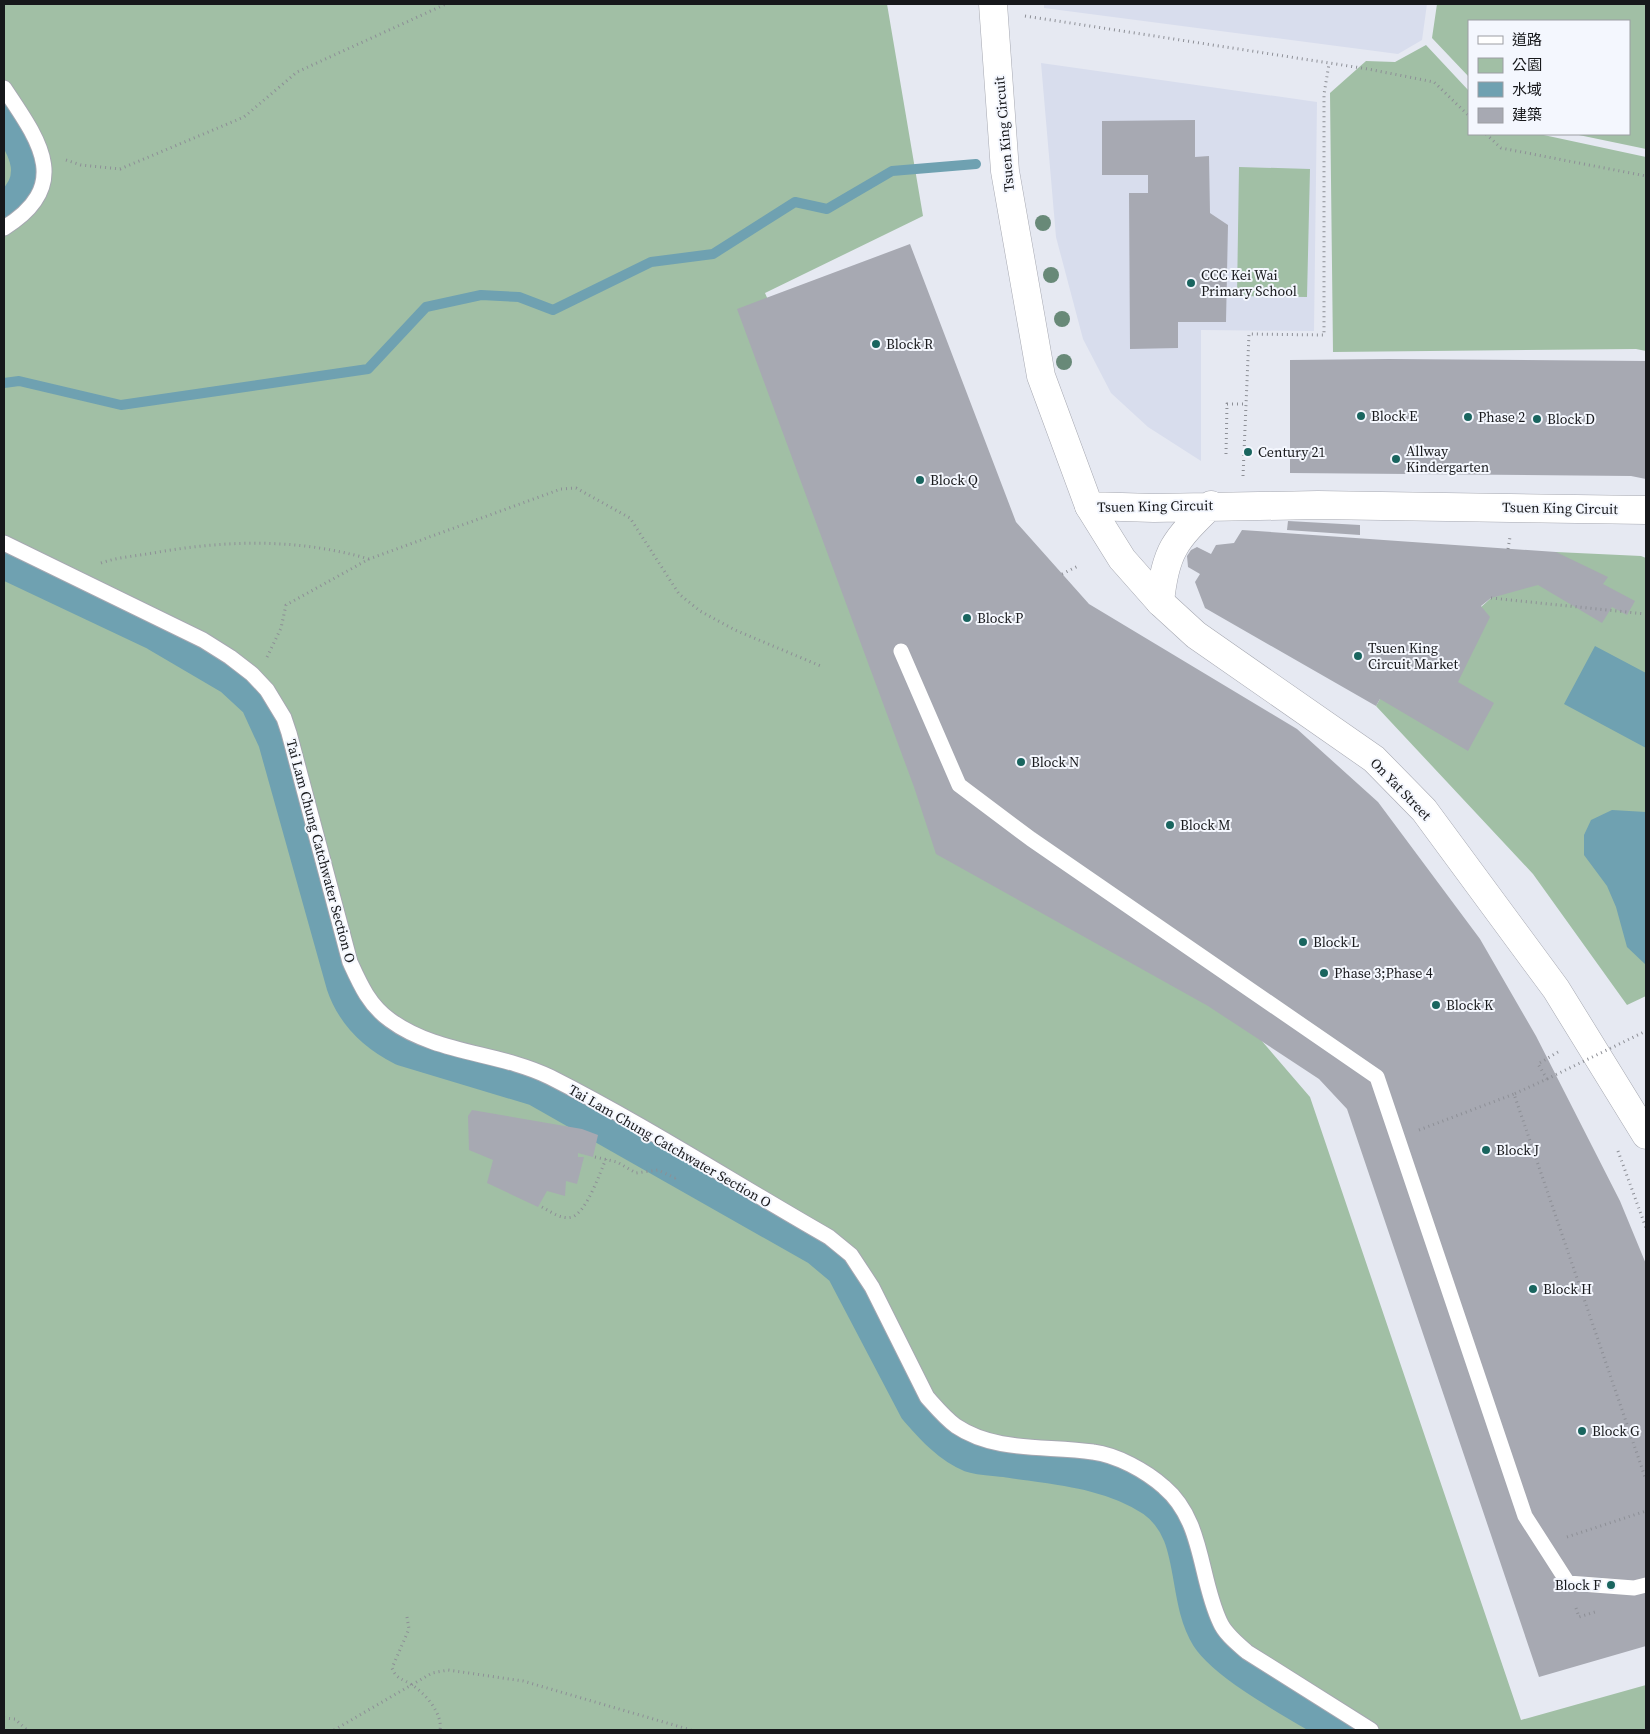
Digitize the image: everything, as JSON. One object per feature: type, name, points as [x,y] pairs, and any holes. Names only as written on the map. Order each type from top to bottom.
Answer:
[{"type":"street","name":"Tsuen King Circuit","points":[[993,4],[1005,171],[1039,367],[1064,442],[1089,506],[1154,508],[1211,505],[1467,506],[1646,510]]},
{"type":"street","points":[[1160,602],[1162,578],[1172,549],[1182,532],[1211,505]]},
{"type":"street","name":"On Yat Street","points":[[1089,506],[1122,559],[1160,602],[1196,635],[1374,759],[1424,810],[1556,988],[1646,1135]]},
{"type":"lane","points":[[4,88],[32,130],[42,150],[44,176],[36,200],[26,212],[4,228]]},
{"type":"lane","name":"Tai Lam Chung Catchwater Section O","points":[[4,543],[204,640],[246,670],[267,690],[286,726],[350,962],[365,995],[377,1010],[389,1020],[420,1037],[548,1076],[829,1237],[851,1255],[872,1287],[923,1389],[939,1411],[956,1426],[976,1436],[997,1443],[1094,1452],[1122,1461],[1165,1487],[1183,1509],[1200,1549],[1220,1622],[1233,1639],[1247,1652],[1371,1730]]},
{"type":"lane","points":[[900,651],[959,785],[1031,839],[1377,1077],[1525,1516],[1568,1583],[1634,1588],[1646,1584]]},
{"type":"path","points":[[42,150],[81,165],[120,168],[244,117],[297,72],[446,4]]},
{"type":"path","points":[[1024,16],[1434,82],[1468,115]]},
{"type":"path","points":[[1243,477],[1249,334],[1324,335],[1324,94],[1329,64]]},
{"type":"path","points":[[1487,135],[1501,148],[1646,176]]},
{"type":"path","points":[[1226,454],[1227,404],[1246,404]]},
{"type":"path","points":[[270,653],[281,628],[286,605],[369,559],[560,489],[576,488],[630,518],[679,594],[700,611],[735,630],[822,667]]},
{"type":"path","points":[[1508,549],[1510,537]]},
{"type":"path","points":[[70,574],[108,561],[191,546],[232,542],[295,544],[369,559]]},
{"type":"path","points":[[1062,574],[1078,566]]},
{"type":"path","points":[[1491,598],[1646,614]]},
{"type":"path","points":[[1416,1131],[1514,1094],[1646,1030]]},
{"type":"path","points":[[1554,1043],[1563,1059]]},
{"type":"path","points":[[1547,1079],[1538,1064],[1558,1052]]},
{"type":"path","points":[[1568,1066],[1572,1074]]},
{"type":"path","points":[[1514,1094],[1646,1480]]},
{"type":"path","points":[[1615,1145],[1646,1228]]},
{"type":"path","points":[[595,1157],[606,1158],[636,1173],[658,1170],[675,1178]]},
{"type":"path","points":[[542,1207],[561,1217],[573,1217],[577,1214],[584,1206],[606,1158]]},
{"type":"path","points":[[1566,1538],[1646,1511]]},
{"type":"path","points":[[407,1618],[410,1629],[392,1668],[400,1680],[413,1685],[428,1698],[441,1722],[440,1730]]},
{"type":"path","points":[[334,1730],[432,1674],[448,1670],[523,1681],[691,1730]]},
{"type":"path","points":[[4,1718],[15,1719],[27,1730]]},
{"type":"shaded area","points":[[1044,4],[1427,4],[1422,40],[1398,54],[1044,8]]},
{"type":"shaded area","name":"CCC Kei Wai Primary School","points":[[1041,63],[1317,102],[1314,331],[1201,330],[1201,461],[1148,427],[1111,393],[1083,339],[1056,237]]},
{"type":"green space","points":[[4,4],[887,4],[923,216],[765,293],[831,444],[1187,954],[1310,1097],[1521,1720],[1646,1685],[1646,1730],[4,1730]]},
{"type":"green space","points":[[1437,4],[1646,4],[1646,149],[1579,135],[1630,135],[1630,20],[1468,20],[1468,76],[1432,38]]},
{"type":"green space","points":[[1426,45],[1468,90],[1468,135],[1544,135],[1646,157],[1646,351],[1636,349],[1333,352],[1330,93],[1366,61],[1395,62]]},
{"type":"green space","points":[[1239,167],[1310,169],[1307,297],[1237,296]]},
{"type":"green space","points":[[1556,552],[1641,556],[1646,558],[1646,996],[1627,1005],[1533,874],[1376,706],[1380,699],[1491,598]]},
{"type":"water","points":[[1595,646],[1646,673],[1646,748],[1564,704]]},
{"type":"water","points":[[1612,810],[1646,812],[1646,965],[1627,947],[1616,907],[1607,886],[1584,855],[1584,835],[1591,820]]},
{"type":"building","points":[[1195,120],[1195,157],[1209,156],[1210,213],[1228,225],[1226,322],[1178,322],[1178,348],[1130,349],[1129,193],[1148,193],[1148,175],[1102,175],[1102,121]]},
{"type":"building","name":"Phase 3;Phase 4","points":[[910,244],[1016,522],[1089,604],[1297,729],[1378,802],[1480,939],[1536,1036],[1620,1201],[1646,1264],[1646,1646],[1539,1677],[1347,1109],[1319,1079],[1208,1006],[936,854],[914,787],[737,309]]},
{"type":"building","name":"Phase 2","points":[[1290,360],[1646,361],[1646,479],[1631,476],[1290,473]]},
{"type":"building","points":[[1288,521],[1360,525],[1360,535],[1287,530]]},
{"type":"building","name":"Tsuen King Circuit Market","points":[[1242,530],[1556,552],[1608,577],[1603,584],[1635,601],[1627,615],[1612,607],[1602,623],[1538,585],[1491,598],[1481,606],[1490,617],[1458,682],[1494,703],[1468,751],[1380,699],[1376,706],[1205,608],[1195,582],[1200,574],[1188,567],[1187,556],[1191,550],[1197,547],[1211,554],[1216,545],[1234,543]]},
{"type":"building","points":[[472,1110],[582,1129],[598,1135],[593,1157],[578,1153],[578,1157],[584,1157],[577,1184],[566,1181],[565,1196],[547,1191],[538,1207],[487,1183],[493,1160],[469,1150],[468,1116]]},
{"type":"waterway","points":[[4,116],[25,153],[28,165],[28,176],[24,188],[4,211]]},
{"type":"waterway","points":[[4,383],[19,381],[121,405],[368,369],[426,307],[481,295],[519,297],[553,310],[651,262],[713,254],[795,202],[827,209],[892,171],[976,164]]},
{"type":"waterway","points":[[4,562],[156,634],[231,678],[257,702],[275,741],[343,984],[347,995],[359,1014],[374,1030],[403,1049],[536,1089],[818,1249],[843,1270],[916,1409],[940,1435],[970,1455],[1047,1466],[1102,1477],[1120,1483],[1153,1500],[1168,1513],[1184,1546],[1195,1602],[1200,1620],[1208,1637],[1232,1662],[1250,1675],[1341,1730]]},
{"type":"place","name":"CCC Kei Wai Primary School","points":[[1191,283]]},
{"type":"place","name":"Block R","points":[[876,344]]},
{"type":"place","name":"Block E","points":[[1361,416]]},
{"type":"place","name":"Phase 2","points":[[1468,417]]},
{"type":"place","name":"Block D","points":[[1537,419]]},
{"type":"place","name":"Century 21","points":[[1248,452]]},
{"type":"place","name":"Allway Kindergarten","points":[[1396,459]]},
{"type":"place","name":"Block Q","points":[[920,480]]},
{"type":"place","name":"Block P","points":[[967,618]]},
{"type":"place","name":"Tsuen King Circuit Market","points":[[1358,656]]},
{"type":"place","name":"Block N","points":[[1021,762]]},
{"type":"place","name":"Block M","points":[[1170,825]]},
{"type":"place","name":"Block L","points":[[1303,942]]},
{"type":"place","name":"Phase 3;Phase 4","points":[[1324,973]]},
{"type":"place","name":"Block K","points":[[1436,1005]]},
{"type":"place","name":"Block J","points":[[1486,1150]]},
{"type":"place","name":"Block H","points":[[1533,1289]]},
{"type":"place","name":"Block G","points":[[1582,1431]]},
{"type":"place","name":"Block F","points":[[1611,1585]]}]
